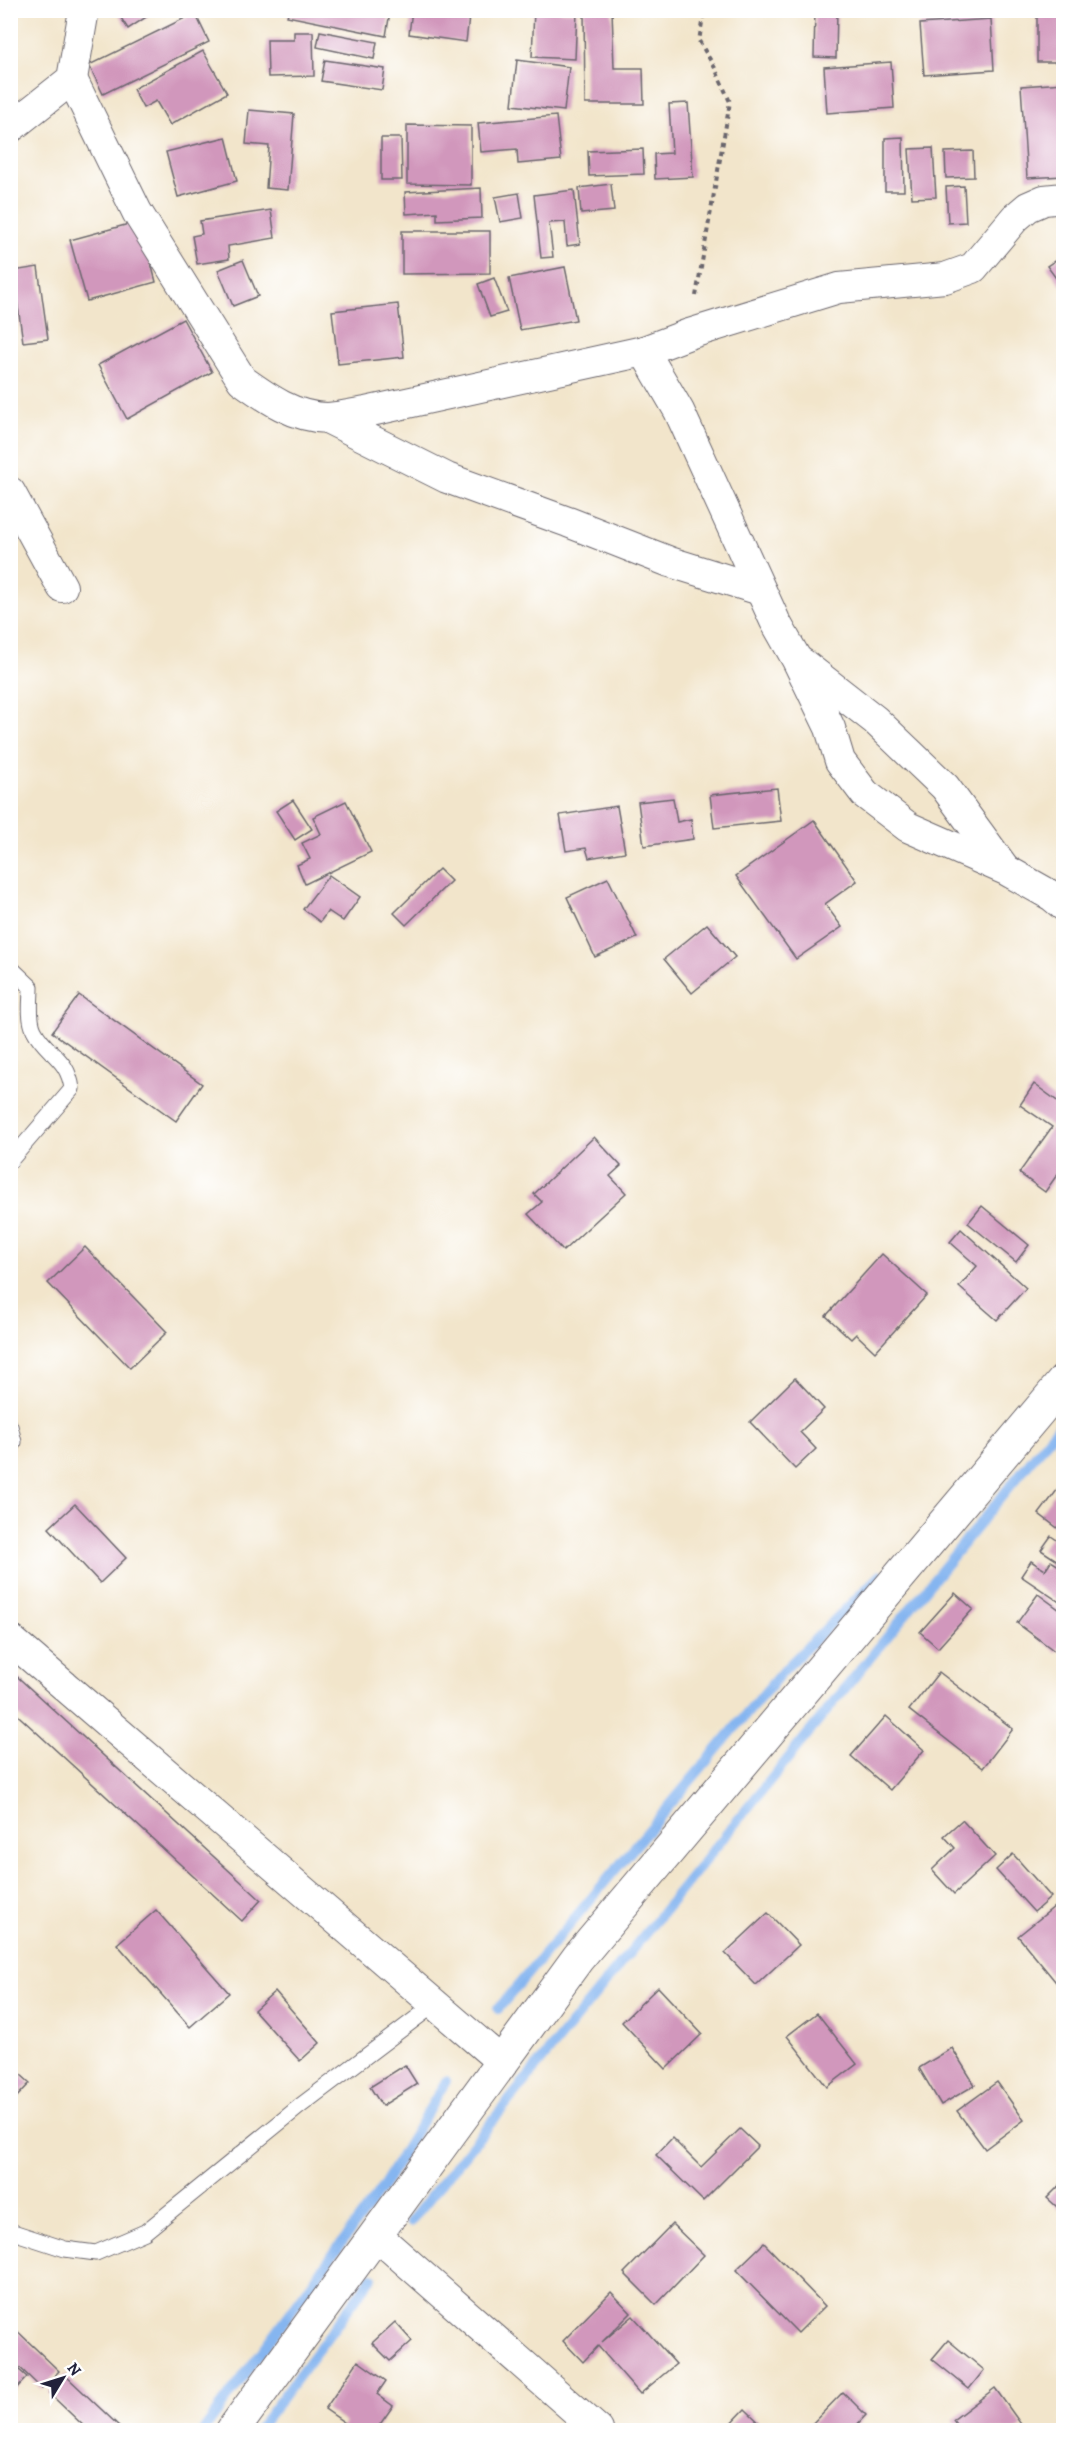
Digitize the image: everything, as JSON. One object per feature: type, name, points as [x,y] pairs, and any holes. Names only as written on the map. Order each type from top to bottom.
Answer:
[{"type":"main road","points":[[233,2430],[578,1958],[1064,1381]]},
{"type":"street","points":[[84,10],[72,79],[137,212],[242,380],[291,411],[327,418],[447,478],[670,562],[760,590]]},
{"type":"street","points":[[10,128],[72,79]]},
{"type":"street","points":[[327,418],[366,412],[644,351],[689,334],[839,288],[945,278],[973,268],[1022,212],[1044,200],[1064,198]]},
{"type":"street","points":[[644,351],[679,411],[760,590],[830,728],[840,760],[865,794],[908,827],[1006,870],[1052,896],[1064,906]]},
{"type":"street","points":[[10,492],[62,587]]},
{"type":"street","points":[[797,660],[875,720],[945,787],[1006,870]]},
{"type":"street","points":[[10,1640],[502,2062]]},
{"type":"street","points":[[376,2235],[598,2430]]},
{"type":"lane","points":[[10,968],[31,987],[31,1020],[34,1031],[70,1075],[72,1089],[10,1161]]},
{"type":"lane","points":[[10,1426],[14,1442],[10,1446]]},
{"type":"lane","points":[[10,2231],[65,2249],[96,2253],[145,2232],[300,2106],[435,2004]]},
{"type":"path","points":[[689,334],[730,102],[716,68],[699,41],[704,10]]},
{"type":"building","points":[[116,10],[157,10],[128,29]]},
{"type":"building","points":[[289,10],[381,10],[390,12],[386,36],[287,16]]},
{"type":"building","points":[[412,10],[469,17],[466,42],[409,34]]},
{"type":"building","points":[[534,10],[577,12],[575,59],[532,57]]},
{"type":"building","points":[[584,10],[612,10],[614,68],[643,68],[644,104],[585,104]]},
{"type":"building","points":[[815,10],[837,10],[836,58],[814,57]]},
{"type":"building","points":[[195,13],[209,42],[103,94],[89,65]]},
{"type":"building","points":[[1037,16],[1064,16],[1064,62],[1037,62]]},
{"type":"building","points":[[991,19],[994,70],[924,75],[920,24]]},
{"type":"building","points":[[320,31],[377,42],[374,59],[317,47]]},
{"type":"building","points":[[294,32],[313,32],[314,76],[268,77],[267,40],[294,40]]},
{"type":"building","points":[[203,51],[227,93],[170,125],[156,101],[143,108],[133,89]]},
{"type":"building","points":[[325,60],[385,69],[382,90],[321,81]]},
{"type":"building","points":[[517,60],[569,67],[564,111],[512,105]]},
{"type":"building","points":[[891,62],[894,108],[827,113],[824,67]]},
{"type":"building","points":[[1064,83],[1064,176],[1027,178],[1021,86]]},
{"type":"building","points":[[688,103],[693,177],[655,179],[654,154],[672,153],[669,104]]},
{"type":"building","points":[[249,110],[294,114],[288,190],[266,188],[269,146],[246,144]]},
{"type":"building","points":[[556,116],[561,160],[518,164],[517,149],[481,152],[478,123]]},
{"type":"building","points":[[407,125],[471,126],[471,185],[407,184]]},
{"type":"building","points":[[226,137],[237,181],[178,197],[166,152]]},
{"type":"building","points":[[903,137],[904,191],[885,191],[885,138]]},
{"type":"building","points":[[381,138],[401,138],[402,180],[381,180]]},
{"type":"building","points":[[933,148],[936,197],[912,198],[909,149]]},
{"type":"building","points":[[643,149],[644,174],[589,176],[588,151]]},
{"type":"building","points":[[973,151],[974,177],[946,178],[945,152]]},
{"type":"building","points":[[611,184],[614,211],[581,214],[579,188]]},
{"type":"building","points":[[964,186],[966,222],[948,223],[946,187]]},
{"type":"building","points":[[481,188],[482,218],[437,220],[437,212],[406,214],[405,192]]},
{"type":"building","points":[[574,190],[580,244],[567,246],[565,222],[549,223],[553,257],[541,258],[534,195]]},
{"type":"building","points":[[519,193],[523,218],[500,222],[495,197]]},
{"type":"building","points":[[271,210],[275,238],[228,246],[229,259],[197,264],[192,236],[202,234],[200,221]]},
{"type":"building","points":[[140,221],[156,282],[87,301],[70,240]]},
{"type":"building","points":[[402,231],[490,231],[490,273],[402,274]]},
{"type":"building","points":[[1062,256],[1064,258],[1064,289],[1047,266]]},
{"type":"building","points":[[243,260],[258,296],[233,306],[218,270]]},
{"type":"building","points":[[38,267],[48,339],[23,342],[13,271]]},
{"type":"building","points":[[565,267],[576,320],[520,330],[509,278]]},
{"type":"building","points":[[494,278],[507,312],[490,317],[478,284]]},
{"type":"building","points":[[398,304],[404,357],[338,364],[332,311]]},
{"type":"building","points":[[183,319],[212,372],[127,419],[98,365]]},
{"type":"building","points":[[777,788],[781,821],[714,828],[710,795]]},
{"type":"building","points":[[673,798],[677,822],[691,819],[693,839],[644,846],[638,802]]},
{"type":"building","points":[[293,800],[312,829],[295,840],[276,811]]},
{"type":"building","points":[[346,801],[371,852],[305,884],[297,865],[310,859],[302,843],[321,834],[313,817]]},
{"type":"building","points":[[617,806],[625,852],[589,858],[586,848],[566,851],[560,815]]},
{"type":"building","points":[[814,820],[857,881],[825,904],[842,927],[796,959],[736,876]]},
{"type":"building","points":[[439,869],[451,881],[406,925],[394,913]]},
{"type":"building","points":[[329,875],[360,897],[343,921],[328,911],[320,922],[303,909]]},
{"type":"building","points":[[608,878],[637,938],[595,957],[567,897]]},
{"type":"building","points":[[707,924],[735,957],[692,993],[664,959]]},
{"type":"building","points":[[79,995],[202,1084],[176,1121],[52,1032]]},
{"type":"building","points":[[1034,1084],[1064,1106],[1064,1165],[1045,1192],[1019,1173],[1052,1127],[1020,1105]]},
{"type":"building","points":[[594,1137],[621,1166],[610,1176],[626,1193],[563,1251],[528,1214],[542,1202],[534,1194]]},
{"type":"building","points":[[982,1206],[1029,1245],[1016,1262],[968,1223]]},
{"type":"building","points":[[961,1229],[1026,1288],[997,1320],[959,1287],[977,1266],[950,1242]]},
{"type":"building","points":[[85,1247],[167,1332],[130,1368],[48,1283]]},
{"type":"building","points":[[882,1254],[927,1295],[875,1352],[856,1334],[851,1339],[826,1316]]},
{"type":"building","points":[[795,1378],[824,1409],[800,1432],[816,1449],[795,1469],[750,1422]]},
{"type":"building","points":[[1064,1481],[1064,1533],[1039,1514]]},
{"type":"building","points":[[75,1504],[126,1558],[100,1583],[49,1528]]},
{"type":"building","points":[[1051,1536],[1064,1545],[1064,1565],[1041,1550]]},
{"type":"building","points":[[1031,1561],[1045,1570],[1051,1561],[1064,1569],[1064,1605],[1021,1576]]},
{"type":"building","points":[[955,1593],[973,1609],[938,1648],[920,1632]]},
{"type":"building","points":[[1038,1594],[1064,1613],[1064,1642],[1056,1652],[1017,1623]]},
{"type":"building","points":[[10,1670],[261,1900],[242,1921],[10,1708]]},
{"type":"building","points":[[939,1672],[1013,1729],[983,1768],[909,1710]]},
{"type":"building","points":[[886,1716],[924,1750],[890,1790],[851,1756]]},
{"type":"building","points":[[962,1820],[995,1856],[954,1894],[932,1870],[955,1848],[944,1836]]},
{"type":"building","points":[[1013,1854],[1051,1897],[1034,1912],[996,1870]]},
{"type":"building","points":[[1054,1907],[1064,1919],[1064,1992],[1018,1936]]},
{"type":"building","points":[[156,1910],[229,1993],[190,2027],[117,1944]]},
{"type":"building","points":[[768,1913],[799,1945],[756,1985],[725,1953]]},
{"type":"building","points":[[658,1987],[702,2034],[666,2069],[622,2022]]},
{"type":"building","points":[[275,1991],[320,2043],[300,2061],[254,2010]]},
{"type":"building","points":[[817,2013],[857,2064],[827,2087],[787,2036]]},
{"type":"building","points":[[952,2048],[975,2085],[941,2105],[919,2068]]},
{"type":"building","points":[[10,2065],[30,2083],[10,2104]]},
{"type":"building","points":[[405,2065],[417,2084],[382,2106],[370,2087]]},
{"type":"building","points":[[997,2082],[1024,2120],[985,2149],[957,2111]]},
{"type":"building","points":[[740,2129],[758,2146],[703,2201],[656,2155],[672,2138],[701,2167]]},
{"type":"building","points":[[1064,2181],[1064,2213],[1047,2198]]},
{"type":"building","points":[[672,2224],[704,2255],[656,2305],[624,2273]]},
{"type":"building","points":[[764,2243],[825,2306],[798,2333],[736,2270]]},
{"type":"building","points":[[611,2292],[631,2313],[602,2342],[633,2316],[676,2364],[640,2394],[598,2346],[583,2362],[563,2341]]},
{"type":"building","points":[[395,2322],[412,2341],[390,2361],[372,2343]]},
{"type":"building","points":[[10,2324],[59,2371],[42,2389],[10,2358]]},
{"type":"building","points":[[948,2340],[984,2370],[969,2389],[932,2359]]},
{"type":"building","points":[[358,2361],[386,2381],[377,2394],[393,2406],[376,2430],[340,2430],[345,2423],[325,2409]]},
{"type":"building","points":[[10,2362],[27,2377],[10,2395]]},
{"type":"building","points":[[65,2375],[120,2427],[117,2430],[88,2430],[49,2393]]},
{"type":"building","points":[[995,2388],[1023,2427],[1018,2430],[960,2430],[953,2420]]},
{"type":"building","points":[[843,2392],[866,2415],[852,2430],[806,2430]]},
{"type":"building","points":[[745,2409],[767,2430],[725,2430]]},
{"type":"waterway","points":[[410,2222],[1064,1420]]},
{"type":"waterway","points":[[498,2009],[782,1672],[880,1575]]},
{"type":"waterway","points":[[204,2430],[382,2188],[446,2081]]},
{"type":"waterway","points":[[258,2430],[372,2277]]}]
